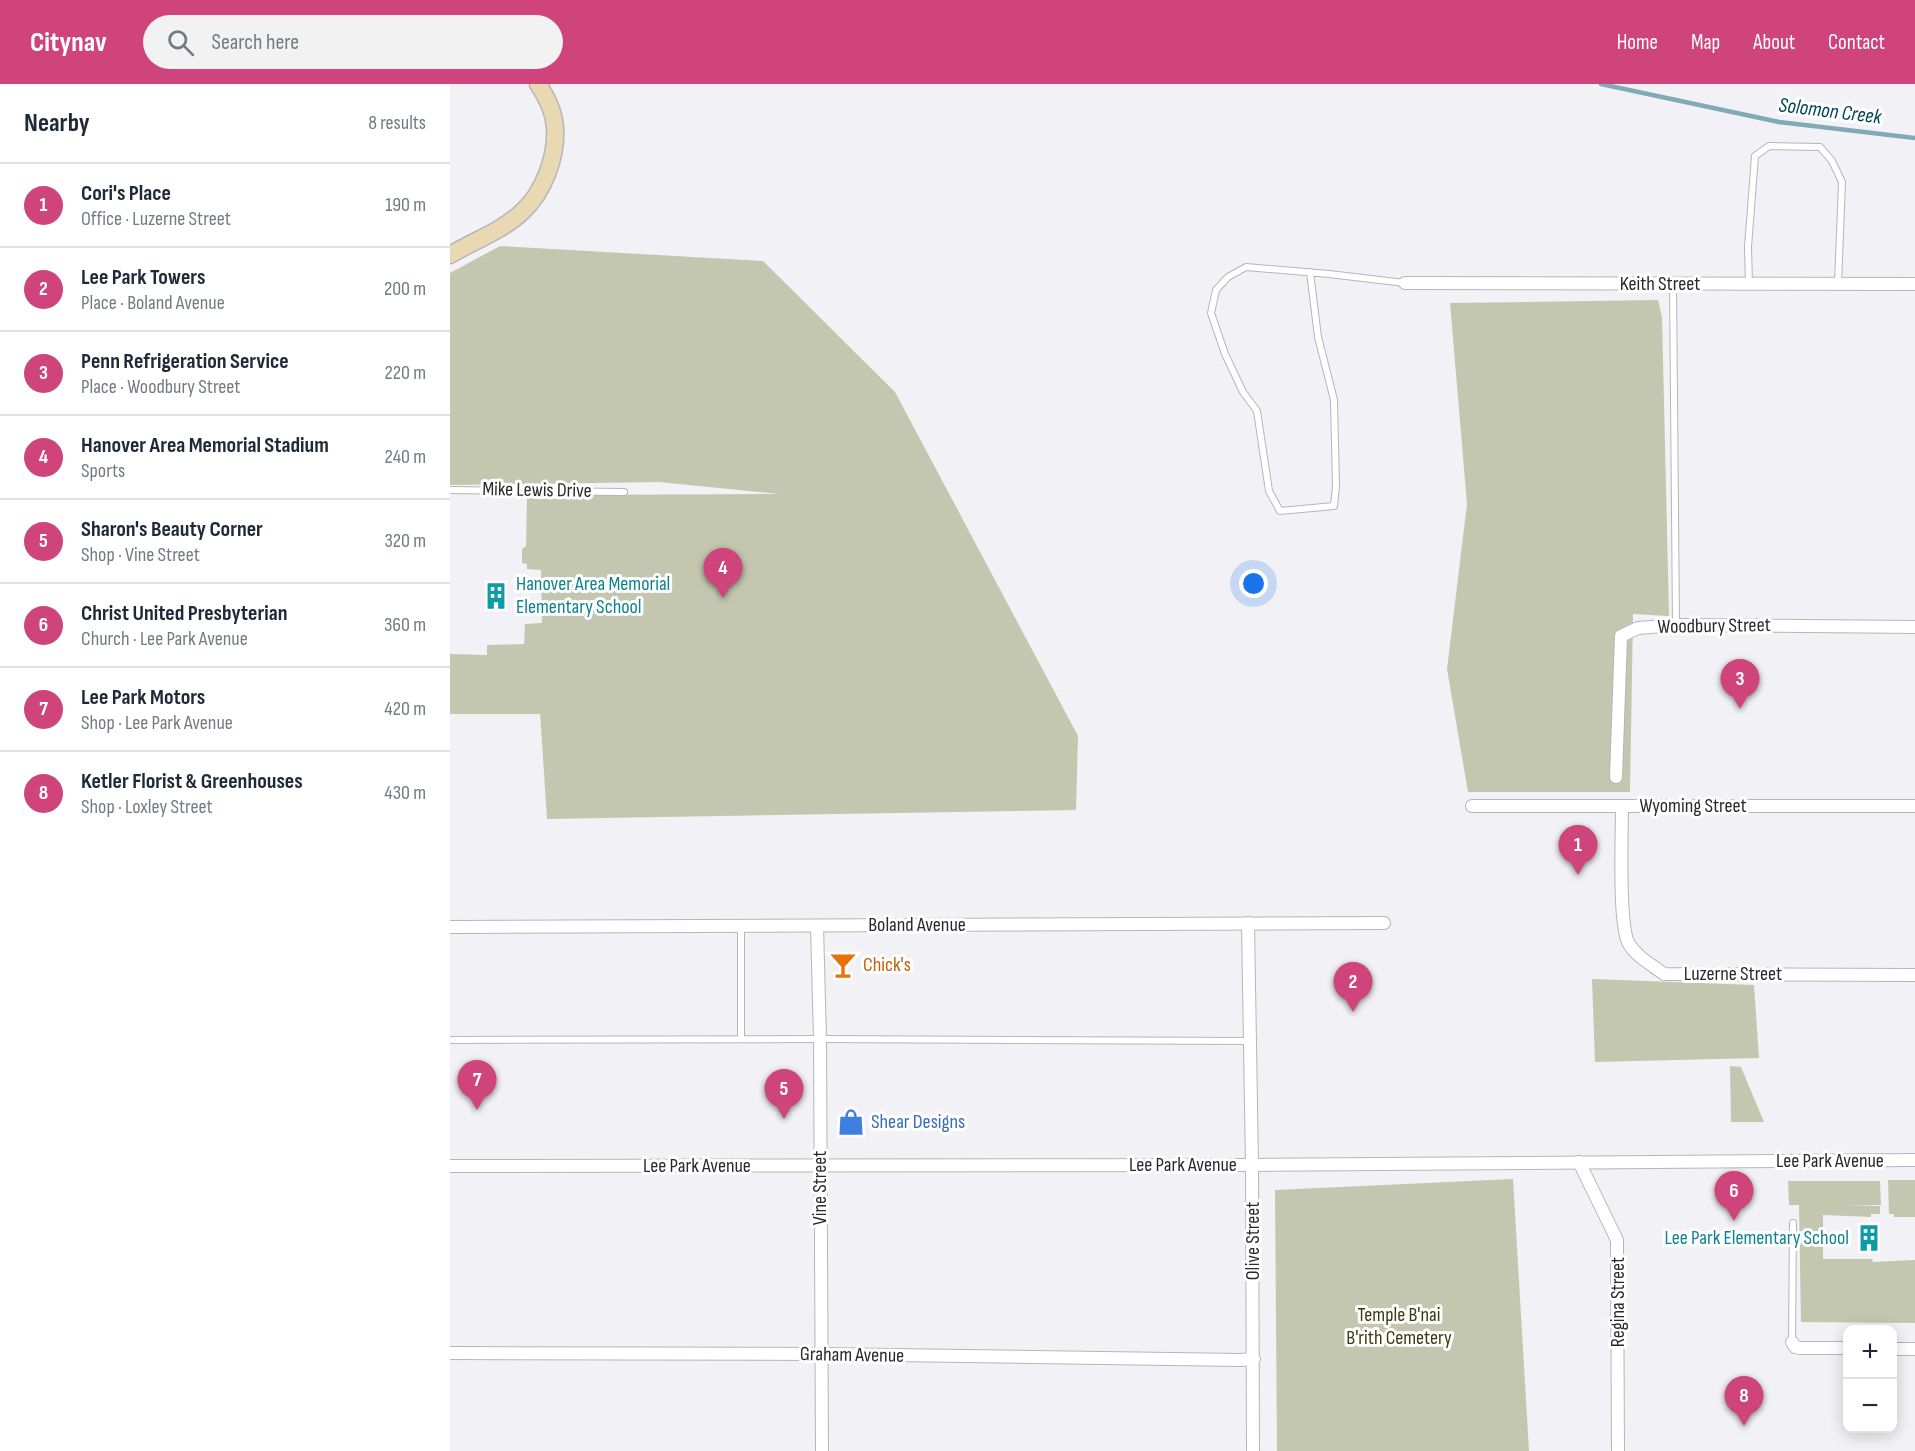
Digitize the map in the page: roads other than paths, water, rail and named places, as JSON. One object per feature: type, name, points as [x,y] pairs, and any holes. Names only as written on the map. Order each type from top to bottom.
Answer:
[{"type":"street","points":[[450,255],[523,212],[538,191],[549,168],[555,140],[555,125],[551,109],[538,84]]},
{"type":"street","name":"Keith Street","points":[[1405,283],[1915,284]]},
{"type":"street","name":"Woodbury Street","points":[[1616,777],[1621,636],[1638,628],[1676,625],[1915,627]]},
{"type":"street","name":"Wyoming Street","points":[[1472,806],[1915,806]]},
{"type":"street","name":"Luzerne Street","points":[[1622,806],[1624,920],[1628,942],[1641,957],[1664,974],[1915,975]]},
{"type":"street","name":"Olive Street","points":[[1248,923],[1254,1359],[1253,1451]]},
{"type":"street","name":"Boland Avenue","points":[[450,927],[1384,923]]},
{"type":"street","name":"Vine Street","points":[[817,926],[820,1039],[822,1451]]},
{"type":"street","name":"Lee Park Avenue","points":[[450,1166],[1252,1165],[1915,1160]]},
{"type":"street","name":"Regina Street","points":[[1579,1162],[1617,1240],[1618,1451]]},
{"type":"street","points":[[1792,1342],[1795,1347],[1800,1348],[1843,1348]]},
{"type":"street","points":[[1897,1348],[1915,1349]]},
{"type":"street","name":"Graham Avenue","points":[[450,1353],[1254,1359]]},
{"type":"lane","points":[[1749,284],[1748,247],[1755,156],[1769,146],[1820,147],[1832,160],[1842,182],[1838,284]]},
{"type":"lane","points":[[1310,272],[1318,337],[1334,400],[1334,506],[1280,511],[1269,490],[1257,411],[1243,392],[1224,354],[1211,313],[1216,290],[1228,277],[1246,267],[1310,272],[1405,283]]},
{"type":"lane","points":[[1673,284],[1676,625]]},
{"type":"lane","name":"Mike Lewis Drive","points":[[450,490],[624,492]]},
{"type":"lane","points":[[513,490],[514,498]]},
{"type":"lane","points":[[741,926],[741,1039]]},
{"type":"lane","points":[[450,1040],[1250,1041]]},
{"type":"lane","points":[[1792,1223],[1792,1342]]},
{"type":"waterway","name":"Solomon Creek","points":[[1601,84],[1779,122],[1915,138]]},
{"type":"place","name":"Hanover Area Memorial Elementary School","points":[[496,596]]},
{"type":"place","name":"Hanover Area Memorial Stadium","points":[[723,598]]},
{"type":"place","name":"Penn Refrigeration Service","points":[[1740,709]]},
{"type":"place","name":"Cori's Place","points":[[1578,875]]},
{"type":"place","name":"Chick's","points":[[843,965]]},
{"type":"place","name":"Lee Park Towers","points":[[1353,1012]]},
{"type":"place","name":"Lee Park Motors","points":[[477,1110]]},
{"type":"place","name":"Sharon's Beauty Corner","points":[[784,1119]]},
{"type":"place","name":"Shear Designs","points":[[851,1122]]},
{"type":"place","name":"Christ United Presbyterian","points":[[1734,1221]]},
{"type":"place","name":"Lee Park Elementary School","points":[[1869,1238]]},
{"type":"place","name":"Ketler Florist & Greenhouses","points":[[1744,1426]]},
{"type":"park label","name":"Temple B'nai B'rith Cemetery","points":[[1399,1326]]}]
